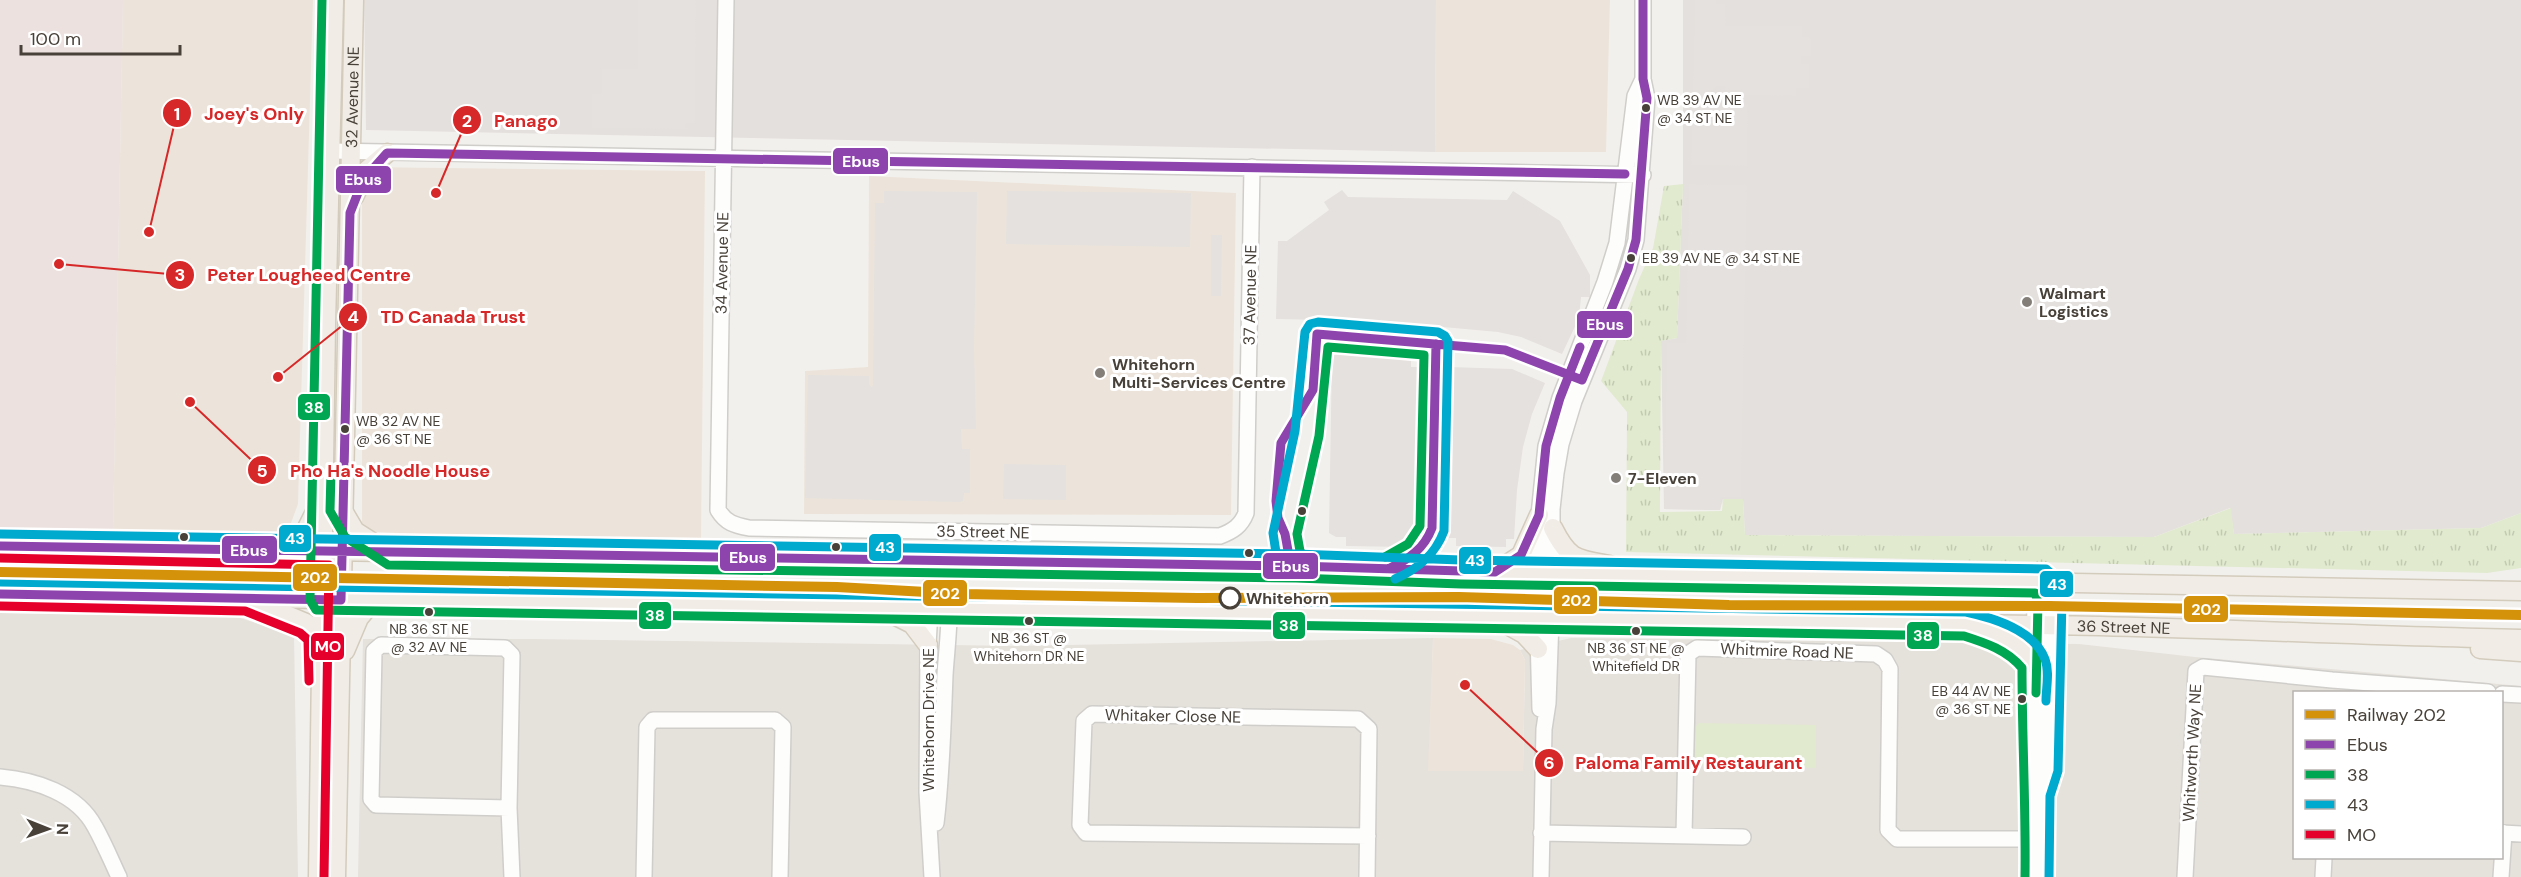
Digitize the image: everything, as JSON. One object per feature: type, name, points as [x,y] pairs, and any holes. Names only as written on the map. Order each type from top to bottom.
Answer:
[{"type":"main road","name":"32 Avenue NE","points":[[322,876],[340,668],[341,600],[324,494],[334,0]]},
{"type":"main road","name":"32 Avenue NE","points":[[322,876],[322,600],[342,509],[354,0]]},
{"type":"main road","points":[[350,213],[357,189],[367,170],[387,153]]},
{"type":"main road","points":[[287,552],[301,540],[324,494]]},
{"type":"main road","points":[[342,509],[355,531],[389,553]]},
{"type":"main road","points":[[1495,572],[1521,555],[1546,521],[1569,555],[1586,561],[1617,566],[1640,575]]},
{"type":"main road","points":[[0,546],[332,553],[1296,566],[1640,575],[2521,591]]},
{"type":"main road","points":[[2468,590],[2521,579]]},
{"type":"main road","name":"36 Street NE","points":[[0,594],[884,610],[1491,616],[2042,625],[2381,637],[2521,639]]},
{"type":"main road","points":[[248,599],[306,623],[321,639]]},
{"type":"main road","points":[[340,668],[356,624],[373,601]]},
{"type":"main road","points":[[884,610],[912,624],[928,645]]},
{"type":"main road","points":[[1491,616],[1524,634],[1538,650]]},
{"type":"main road","points":[[1966,624],[2007,638],[2024,651],[2034,664]]},
{"type":"main road","points":[[2381,637],[2410,644],[2521,652]]},
{"type":"street","name":"34 Avenue NE","points":[[726,0],[718,510],[728,523]]},
{"type":"street","points":[[1546,521],[1561,444],[1582,380],[1628,269],[1636,240],[1643,174],[1647,98],[1643,79],[1643,0]]},
{"type":"street","points":[[1541,877],[1544,729],[1548,703],[1545,617],[1546,446],[1560,398],[1617,243],[1635,96],[1643,79]]},
{"type":"street","points":[[330,151],[1643,174]]},
{"type":"street","name":"37 Avenue NE","points":[[1237,527],[1246,513],[1252,167]]},
{"type":"street","name":"35 Street NE","points":[[728,523],[748,528],[1220,536],[1237,527]]},
{"type":"street","name":"Whitehorn Drive NE","points":[[932,853],[940,793],[938,610],[932,576],[942,561]]},
{"type":"street","points":[[2038,794],[2046,771],[2042,625],[2036,600],[2043,581]]},
{"type":"street","name":"Whitehorn Drive NE","points":[[932,877],[927,792],[928,645],[938,610]]},
{"type":"street","points":[[1544,729],[1538,702],[1538,650],[1545,617]]},
{"type":"street","points":[[2037,877],[2038,794],[2034,773],[2034,664],[2042,625]]},
{"type":"street","points":[[509,808],[376,806],[370,799],[374,651],[381,645],[505,648],[512,655],[509,808],[512,877]]},
{"type":"street","name":"Whitmire Road NE","points":[[1683,834],[1688,654],[1697,648],[1876,654],[1885,660],[1890,669],[1888,830],[1897,839],[2037,839]]},
{"type":"street","name":"Whitworth Way NE","points":[[2185,877],[2196,671],[2203,667],[2332,686],[2443,691]]},
{"type":"street","points":[[2503,694],[2521,695]]},
{"type":"street","name":"Whitaker Close NE","points":[[1367,877],[1368,836],[1369,729],[1358,719],[1092,714],[1084,721],[1080,825],[1086,833],[1368,836]]},
{"type":"street","points":[[644,877],[647,727],[653,720],[776,720],[783,728],[780,877]]},
{"type":"street","points":[[0,777],[41,784],[81,808],[94,825],[119,877]]},
{"type":"street","points":[[2503,833],[2521,834]]},
{"type":"street","points":[[1541,834],[1683,834],[1743,837]]},
{"type":"street","points":[[2323,877],[2324,859]]},
{"type":"street","points":[[2500,877],[2501,859]]},
{"type":"shaded area","points":[[0,0],[123,0],[113,530],[0,528]]},
{"type":"shaded area","points":[[123,0],[313,0],[298,504],[287,534],[113,530]]},
{"type":"shaded area","points":[[364,0],[1436,0],[1435,152],[366,130]]},
{"type":"shaded area","points":[[638,0],[696,0],[695,123],[686,123],[685,129],[592,128],[592,94],[602,94],[602,69],[638,69]]},
{"type":"shaded area","points":[[1436,0],[1610,0],[1606,152],[1435,152]]},
{"type":"shaded area","points":[[1683,0],[2521,0],[2521,513],[2481,528],[2234,534],[2230,508],[2154,537],[1745,535],[1743,499],[1723,499],[1720,510],[1664,509],[1661,341],[1677,338],[1683,184]]},
{"type":"shaded area","points":[[1695,0],[1716,0],[1717,4],[1725,3],[1726,26],[1802,26],[1802,37],[1811,37],[1811,56],[1801,56],[1801,64],[1809,64],[1810,88],[1796,88],[1796,96],[1726,95],[1725,87],[1717,86],[1711,91],[1711,97],[1721,96],[1721,105],[1748,104],[1747,166],[1691,165]]},
{"type":"shaded area","points":[[362,167],[705,171],[701,540],[552,540],[376,532],[362,526]]},
{"type":"shaded area","points":[[869,176],[1236,193],[1231,515],[804,514],[805,371],[868,367]]},
{"type":"shaded area","points":[[1689,184],[1747,185],[1741,497],[1721,497],[1720,510],[1664,509],[1667,343],[1686,343]]},
{"type":"shaded area","points":[[1342,190],[1348,197],[1507,200],[1513,191],[1560,221],[1590,275],[1590,297],[1581,297],[1579,318],[1562,354],[1521,337],[1498,332],[1377,321],[1276,319],[1278,241],[1287,241],[1329,210],[1324,202]]},
{"type":"shaded area","points":[[884,191],[977,192],[974,348],[976,429],[961,429],[962,449],[970,449],[970,493],[964,493],[963,501],[960,502],[805,498],[808,375],[869,376],[869,383],[871,387],[873,386],[875,203],[884,203]]},
{"type":"shaded area","points":[[1007,191],[1191,193],[1190,247],[1006,244]]},
{"type":"shaded area","points":[[1211,235],[1222,235],[1221,296],[1211,296]]},
{"type":"shaded area","points":[[1332,354],[1411,356],[1411,367],[1422,367],[1418,537],[1406,547],[1346,546],[1346,537],[1336,537],[1329,533]]},
{"type":"shaded area","points":[[1449,367],[1512,369],[1545,383],[1532,414],[1523,447],[1514,539],[1506,539],[1506,547],[1456,546],[1456,538],[1445,538]]},
{"type":"shaded area","points":[[1004,464],[1066,465],[1066,500],[1003,499]]},
{"type":"shaded area","points":[[0,613],[237,617],[294,635],[298,877],[0,877]]},
{"type":"shaded area","points":[[1433,638],[1429,771],[1523,771],[1525,660],[1520,650],[1571,638],[2079,644],[2195,657],[2521,686],[2521,877],[358,877],[363,639],[533,639],[1016,646]]},
{"type":"shaded area","points":[[1433,638],[1491,639],[1513,645],[1520,650],[1525,660],[1523,771],[1428,771]]},
{"type":"green space","points":[[1683,184],[1677,338],[1661,341],[1660,512],[1722,511],[1723,499],[1743,499],[1745,535],[2154,537],[2231,508],[2234,534],[2481,528],[2521,513],[2521,568],[2487,573],[1626,552],[1627,412],[1601,381],[1653,248],[1664,186]]},
{"type":"green space","points":[[1699,723],[1816,725],[1816,768],[1693,765],[1694,728]]},
{"type":"rail line","name":"202","points":[[0,572],[837,587],[962,594],[1197,598],[1459,597],[1729,605],[2049,606],[2521,615]]},
{"type":"transit line","name":"38","points":[[322,0],[310,600],[316,610],[1964,636],[2003,652],[2022,668],[2025,877]]},
{"type":"transit line","name":"Ebus","points":[[1317,334],[1505,350],[1582,380],[1628,269],[1636,240],[1647,98],[1643,79],[1643,0]]},
{"type":"transit line","name":"Ebus","points":[[0,594],[341,600],[350,213],[363,180],[387,153],[1625,174]]},
{"type":"transit line","name":"43","points":[[1286,573],[1277,559],[1273,533],[1295,431],[1305,332],[1310,324],[1318,322],[1438,332],[1448,341],[1444,531],[1436,547],[1425,560],[1411,571],[1395,579]]},
{"type":"transit line","name":"Ebus","points":[[1296,566],[1289,556],[1285,534],[1278,518],[1276,501],[1281,443],[1313,390],[1317,334]]},
{"type":"transit line","name":"Ebus","points":[[1390,568],[1415,552],[1425,542],[1432,528],[1436,344]]},
{"type":"transit line","name":"38","points":[[1306,559],[1300,551],[1297,534],[1319,436],[1328,347],[1424,355],[1420,526],[1408,544],[1385,557]]},
{"type":"transit line","name":"Ebus","points":[[1495,572],[1521,555],[1539,515],[1546,446],[1560,398],[1580,347]]},
{"type":"transit line","name":"38","points":[[331,472],[330,511],[345,537],[388,565],[1296,578],[1461,584],[2035,593],[2038,602],[2036,693]]},
{"type":"transit line","name":"43","points":[[0,534],[1296,554],[1461,560],[2046,569],[2054,576],[2062,600],[2058,771],[2050,796],[2049,877]]},
{"type":"transit line","name":"Ebus","points":[[0,546],[1296,566],[1495,572]]},
{"type":"transit line","name":"MO","points":[[0,558],[329,565],[324,877]]},
{"type":"transit line","name":"43","points":[[0,582],[1966,612],[2012,627],[2032,640],[2045,659],[2048,675],[2046,701]]},
{"type":"transit line","name":"MO","points":[[0,606],[245,611],[300,633],[308,640],[309,681]]},
{"type":"place","name":"WB 39 AV NE @ 34 ST NE","points":[[1646,108]]},
{"type":"place","name":"Panago","points":[[436,193]]},
{"type":"place","name":"Joey's Only","points":[[149,232]]},
{"type":"place","name":"EB 39 AV NE @ 34 ST NE","points":[[1631,258]]},
{"type":"place","name":"Peter Lougheed Centre","points":[[59,264]]},
{"type":"place","name":"Walmart Logistics","points":[[2027,302]]},
{"type":"place","name":"Whitehorn Multi-Services Centre","points":[[1100,373]]},
{"type":"place","name":"TD Canada Trust","points":[[278,377]]},
{"type":"place","name":"Pho Ha's Noodle House","points":[[190,402]]},
{"type":"place","name":"WB 32 AV NE @ 36 ST NE","points":[[345,429]]},
{"type":"place","name":"7-Eleven","points":[[1616,478]]},
{"type":"place","name":"Whitehorn","points":[[1230,598]]},
{"type":"place","name":"NB 36 ST NE @ 32 AV NE","points":[[429,612]]},
{"type":"place","name":"NB 36 ST @ Whitehorn DR NE","points":[[1029,621]]},
{"type":"place","name":"NB 36 ST NE @ Whitefield DR","points":[[1636,631]]},
{"type":"place","name":"Paloma Family Restaurant","points":[[1465,685]]},
{"type":"place","name":"EB 44 AV NE @ 36 ST NE","points":[[2022,699]]}]
